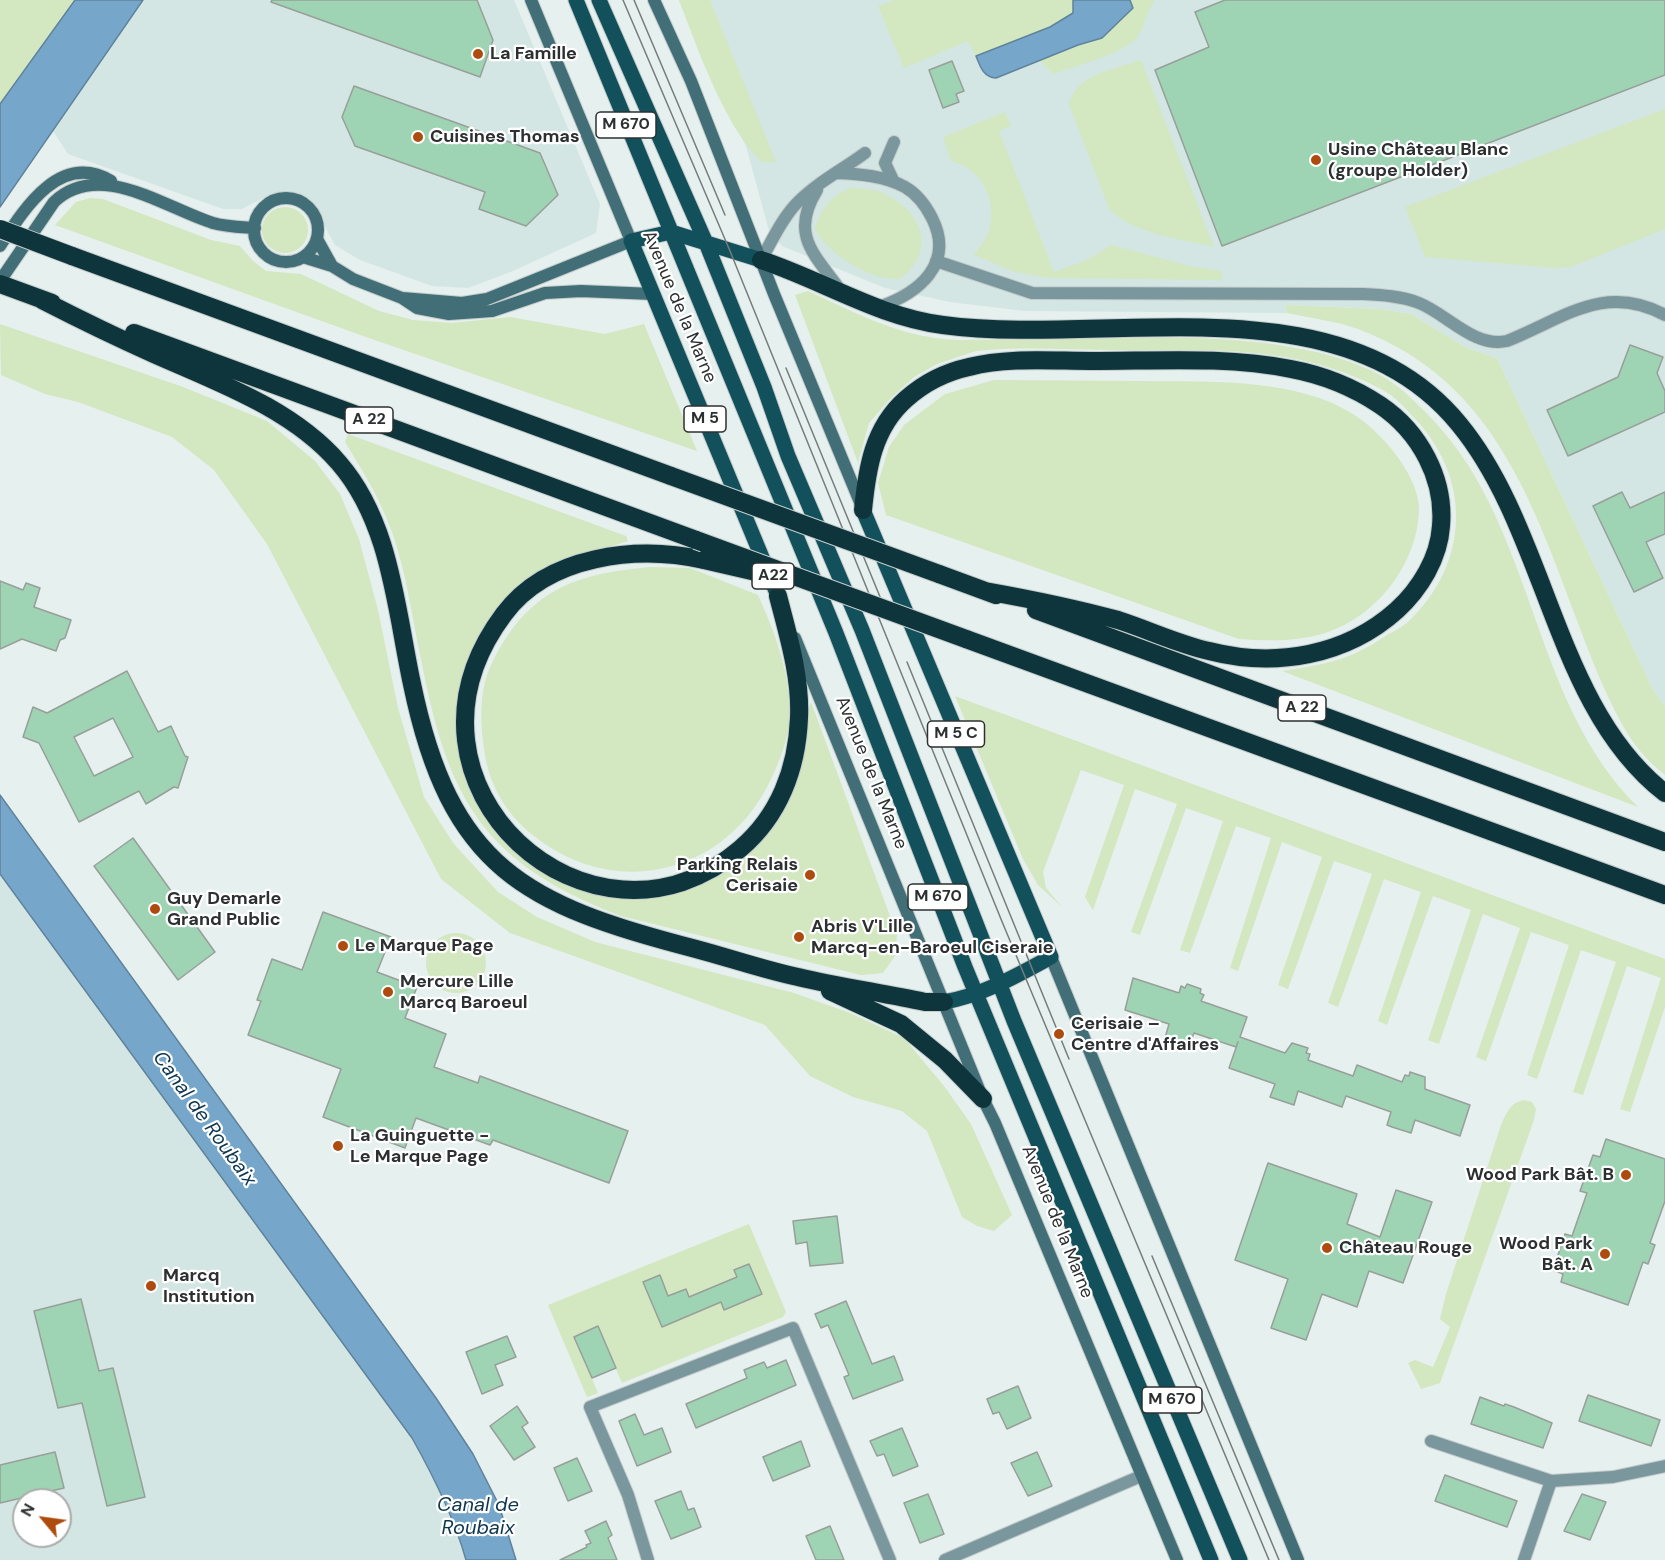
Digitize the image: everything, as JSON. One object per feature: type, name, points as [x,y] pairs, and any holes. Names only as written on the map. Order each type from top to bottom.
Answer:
[{"type":"highway","name":"A 22","points":[[0,229],[1665,842]]},
{"type":"highway","points":[[761,260],[919,321],[962,327],[1191,329],[1267,333],[1355,351],[1404,374],[1450,413],[1483,459],[1527,546],[1576,667],[1616,744],[1636,769],[1665,793]]},
{"type":"highway","name":"A 22","points":[[0,283],[1665,895]]},
{"type":"highway","points":[[42,300],[266,408],[310,436],[338,462],[365,500],[377,527],[398,611],[417,705],[434,767],[463,822],[499,865],[540,896],[598,922],[795,977],[925,1002],[944,1002]]},
{"type":"highway","points":[[863,510],[874,445],[888,420],[907,398],[943,375],[969,367],[1036,362],[1235,362],[1288,368],[1325,377],[1367,397],[1412,434],[1430,465],[1441,497],[1441,532],[1428,570],[1418,586],[1387,619],[1365,634],[1318,654],[1266,658],[1210,652],[1102,616],[985,591]]},
{"type":"highway","name":"A22","points":[[778,596],[791,650],[799,716],[797,746],[781,799],[767,822],[751,839],[714,869],[669,886],[630,888],[604,886],[574,878],[552,867],[512,837],[497,820],[472,773],[466,742],[464,710],[476,659],[490,633],[507,610],[528,590],[575,565],[627,554],[671,554],[843,593]]},
{"type":"highway","points":[[795,977],[901,1024],[945,1060],[983,1099]]},
{"type":"main road","name":"Avenue de la Marne","points":[[576,0],[832,623],[977,994],[1211,1560]]},
{"type":"main road","name":"Avenue de la Marne","points":[[599,0],[706,243],[764,387],[788,456],[862,630],[1000,984],[1104,1240],[1240,1560]]},
{"type":"main road","points":[[631,241],[671,232],[761,260]]},
{"type":"main road","name":"Avenue de la Marne","points":[[631,241],[778,596]]},
{"type":"main road","name":"M 5 C","points":[[863,510],[1051,957]]},
{"type":"main road","points":[[944,1002],[977,994],[1051,957]]},
{"type":"street","name":"Avenue de la Marne","points":[[531,0],[631,241]]},
{"type":"street","name":"M 5 C","points":[[654,0],[691,81],[863,510]]},
{"type":"street","points":[[894,142],[885,163],[894,182]]},
{"type":"street","points":[[761,260],[787,215],[822,182],[865,153]]},
{"type":"street","points":[[0,246],[32,200],[59,179],[86,173],[103,177],[123,189]]},
{"type":"street","points":[[837,173],[868,175],[894,182],[917,196],[929,213],[939,238],[936,261],[932,271],[912,293],[879,307]]},
{"type":"street","points":[[822,182],[808,208],[805,235],[814,255],[843,292]]},
{"type":"street","points":[[0,283],[47,211],[66,192],[77,186],[91,183],[123,189],[216,224],[255,228]]},
{"type":"street","points":[[280,199],[294,199],[312,211],[317,223],[317,239],[303,257],[283,262],[270,257],[257,242],[255,228],[258,215],[268,204],[280,199]]},
{"type":"street","points":[[317,239],[332,266]]},
{"type":"street","points":[[402,298],[462,303],[487,299],[631,241]]},
{"type":"street","points":[[303,257],[332,266],[353,279],[402,298],[417,308],[457,315],[492,311],[545,293],[581,291],[653,294]]},
{"type":"street","points":[[936,261],[1032,293],[1363,294],[1397,297],[1425,306],[1476,336],[1496,342],[1507,341],[1578,310],[1610,301],[1640,304],[1665,315]]},
{"type":"street","name":"Avenue de la Marne","points":[[778,596],[983,1099],[1177,1560]]},
{"type":"street","name":"M 5 C","points":[[1051,957],[1298,1560]]},
{"type":"street","points":[[648,1560],[628,1495],[590,1407],[793,1328],[890,1560]]},
{"type":"street","points":[[1431,1441],[1551,1481],[1613,1477],[1665,1466]]},
{"type":"street","points":[[945,1560],[1141,1476]]},
{"type":"street","points":[[1524,1560],[1551,1481]]},
{"type":"shaded area","points":[[143,0],[514,0],[600,204],[596,233],[513,271],[468,288],[432,286],[360,260],[335,245],[318,214],[306,200],[291,193],[270,195],[242,209],[223,209],[68,154],[53,131]]},
{"type":"shaded area","points":[[679,0],[1665,0],[1665,707],[1652,688],[1497,358],[1467,348],[1411,314],[1380,309],[1285,305],[1287,313],[1024,311],[950,302],[885,288],[782,246],[769,231],[746,146],[702,60]]},
{"type":"shaded area","name":"Marcq Institution","points":[[0,874],[412,1438],[435,1479],[458,1532],[466,1560],[0,1560]]},
{"type":"green space","points":[[0,0],[75,0],[0,104]]},
{"type":"green space","points":[[679,0],[710,0],[776,162],[762,162],[748,147],[724,108]]},
{"type":"green space","points":[[894,0],[1074,0],[1073,13],[1050,27],[976,56],[968,41],[904,68],[878,6]]},
{"type":"green space","points":[[1130,0],[1155,0],[1140,33],[1125,47],[1101,58],[1053,74],[1039,60],[1102,38],[1133,8]]},
{"type":"green space","points":[[1141,60],[1214,247],[1144,230],[1131,225],[1109,209],[1069,104],[1073,94],[1088,79]]},
{"type":"green space","points":[[1665,109],[1665,229],[1571,267],[1555,268],[1425,257],[1405,207]]},
{"type":"green space","points":[[1005,112],[1011,126],[999,131],[1054,272],[1089,259],[1111,245],[1194,267],[1222,271],[1221,280],[1049,278],[1015,272],[974,255],[989,231],[991,208],[989,198],[979,178],[962,165],[951,161],[943,137]]},
{"type":"green space","points":[[849,188],[881,192],[898,201],[916,221],[922,244],[912,267],[901,278],[890,279],[878,276],[852,265],[829,248],[815,229],[827,204]]},
{"type":"green space","points":[[90,198],[103,199],[211,240],[240,246],[253,261],[266,271],[301,274],[379,311],[413,320],[452,323],[510,317],[605,334],[644,324],[697,451],[366,337],[55,225],[76,202]]},
{"type":"green space","points":[[285,207],[301,214],[308,230],[301,246],[285,253],[269,246],[262,230],[269,214]]},
{"type":"green space","points":[[808,291],[890,327],[943,339],[1196,338],[1248,341],[1297,348],[1343,360],[1384,377],[1404,392],[1434,421],[1468,465],[1494,513],[1575,718],[1603,765],[1638,807],[1282,671],[1337,660],[1373,644],[1410,620],[1429,598],[1443,574],[1452,549],[1456,522],[1454,496],[1448,470],[1436,445],[1418,422],[1386,392],[1349,374],[1317,364],[1254,353],[1030,348],[976,351],[937,364],[914,377],[890,399],[869,423],[858,463],[795,295]]},
{"type":"green space","points":[[1285,305],[1380,309],[1411,314],[1467,348],[1497,358],[1652,688],[1665,707],[1665,775],[1647,759],[1633,741],[1614,709],[1524,489],[1501,449],[1474,412],[1442,379],[1404,351],[1350,326],[1287,313]]},
{"type":"green space","points":[[0,324],[183,387],[267,421],[315,461],[340,494],[359,539],[378,610],[398,708],[424,797],[453,843],[498,892],[537,917],[595,942],[794,993],[850,1013],[904,1038],[944,1086],[971,1124],[1012,1215],[994,1231],[977,1226],[962,1217],[927,1131],[902,1111],[853,1097],[810,1076],[765,1025],[510,933],[441,879],[267,544],[214,470],[172,437],[78,402],[45,394],[1,375]]},
{"type":"green space","points":[[994,380],[1222,382],[1280,388],[1333,403],[1356,416],[1377,434],[1398,457],[1407,471],[1418,498],[1419,511],[1411,551],[1402,569],[1377,602],[1344,625],[1304,638],[1239,639],[886,515],[878,483],[889,447],[904,425],[945,394]]},
{"type":"green space","points":[[348,434],[626,536],[628,541],[606,548],[506,599],[484,626],[467,660],[458,695],[457,728],[462,766],[477,803],[500,833],[528,860],[599,893],[642,896],[680,893],[737,863],[763,837],[796,780],[807,744],[808,711],[811,702],[897,935],[895,956],[883,973],[861,975],[621,916],[574,896],[535,873],[504,849],[479,820],[460,788],[444,751],[432,708],[398,550],[378,499],[345,442]]},
{"type":"green space","points":[[650,567],[690,568],[758,595],[782,658],[790,708],[789,725],[772,777],[753,809],[730,835],[702,854],[671,866],[638,872],[604,869],[570,858],[538,839],[509,811],[495,788],[487,763],[482,727],[483,693],[488,671],[507,637],[522,617],[538,602],[576,581],[623,570]]},
{"type":"green space","points":[[955,696],[1665,959],[1665,1007],[1630,1112],[1620,1109],[1661,978],[1627,966],[1583,1095],[1573,1092],[1616,962],[1581,950],[1537,1079],[1527,1075],[1569,945],[1531,932],[1486,1061],[1476,1057],[1520,928],[1483,914],[1439,1044],[1428,1040],[1471,910],[1433,896],[1387,1025],[1378,1021],[1421,892],[1384,879],[1338,1007],[1328,1003],[1372,874],[1334,861],[1288,989],[1278,985],[1322,857],[1282,842],[1238,971],[1230,968],[1271,838],[1236,826],[1190,953],[1180,950],[1223,821],[1186,808],[1140,935],[1131,932],[1177,804],[1135,789],[1093,910],[1085,897],[1124,785],[1081,770],[1043,872],[1046,888],[1062,907],[1038,885],[1023,859]]},
{"type":"green space","points":[[450,933],[462,933],[473,938],[481,946],[486,963],[484,975],[473,988],[462,993],[450,993],[439,988],[431,980],[426,969],[426,957],[431,946],[439,938]]},
{"type":"green space","points":[[1524,1100],[1532,1102],[1536,1109],[1534,1120],[1440,1383],[1421,1389],[1408,1363],[1415,1360],[1433,1367],[1450,1327],[1440,1319],[1446,1294],[1501,1125],[1512,1106]]},
{"type":"green space","points":[[749,1224],[786,1312],[783,1317],[622,1383],[598,1327],[574,1337],[598,1393],[587,1397],[548,1305]]},
{"type":"water","points":[[75,0],[143,0],[0,207],[0,104]]},
{"type":"water","points":[[1073,0],[1130,0],[1133,8],[1102,38],[1078,45],[996,78],[988,76],[976,56],[1050,27],[1073,13]]},
{"type":"water","name":"Canal de Roubaix","points":[[0,795],[436,1398],[473,1454],[499,1505],[516,1560],[466,1560],[443,1498],[412,1438],[0,874]]},
{"type":"building","points":[[272,0],[477,0],[493,40],[480,77],[271,2]]},
{"type":"building","name":"Usine Château Blanc (groupe Holder)","points":[[1225,0],[1665,0],[1665,75],[1222,246],[1155,70],[1209,47],[1195,12]]},
{"type":"building","points":[[952,61],[964,91],[956,94],[959,102],[943,108],[929,70]]},
{"type":"building","points":[[354,86],[540,153],[558,195],[526,226],[479,209],[485,192],[355,146],[342,117]]},
{"type":"building","points":[[1630,345],[1663,357],[1657,373],[1665,391],[1665,412],[1568,456],[1547,410],[1618,377]]},
{"type":"building","points":[[1622,492],[1630,508],[1665,492],[1665,534],[1646,542],[1663,578],[1634,592],[1593,506]]},
{"type":"building","points":[[0,581],[23,590],[26,583],[40,588],[34,607],[71,620],[65,638],[60,640],[56,651],[22,639],[0,649]]},
{"type":"building","points":[[127,671],[158,732],[171,726],[185,756],[188,757],[178,788],[174,787],[146,804],[139,791],[79,822],[39,743],[23,737],[33,707],[47,713]],"holes":[[[113,718],[133,757],[94,776],[74,737]]]},
{"type":"building","name":"Guy Demarle Grand Public","points":[[133,838],[215,952],[178,980],[94,866]]},
{"type":"building","points":[[323,912],[391,937],[377,972],[417,987],[405,1018],[446,1034],[434,1067],[478,1083],[480,1076],[628,1131],[609,1183],[493,1140],[490,1145],[416,1118],[405,1148],[323,1117],[341,1069],[248,1035],[261,1001],[257,1000],[272,959],[302,970]]},
{"type":"building","points":[[1133,978],[1179,993],[1181,986],[1185,988],[1187,984],[1201,989],[1200,993],[1204,995],[1201,1001],[1247,1017],[1240,1037],[1285,1053],[1292,1043],[1308,1048],[1306,1053],[1310,1054],[1308,1060],[1353,1076],[1357,1065],[1402,1082],[1405,1075],[1409,1076],[1410,1072],[1425,1077],[1425,1089],[1470,1105],[1460,1136],[1415,1120],[1411,1133],[1392,1127],[1387,1125],[1391,1112],[1346,1096],[1342,1107],[1298,1091],[1294,1105],[1270,1097],[1275,1084],[1229,1068],[1238,1042],[1236,1047],[1194,1033],[1189,1046],[1165,1038],[1169,1024],[1125,1010]]},
{"type":"building","points":[[1606,1139],[1665,1159],[1665,1201],[1650,1243],[1655,1245],[1648,1264],[1643,1262],[1628,1305],[1561,1282],[1563,1274],[1553,1270],[1565,1234],[1572,1236],[1587,1193],[1580,1191],[1593,1155],[1600,1157]]},
{"type":"building","name":"Château Rouge","points":[[1268,1163],[1357,1194],[1347,1224],[1380,1237],[1396,1190],[1432,1202],[1403,1283],[1369,1271],[1357,1307],[1322,1294],[1306,1340],[1271,1328],[1288,1279],[1235,1260]]},
{"type":"building","points":[[837,1216],[843,1263],[810,1266],[807,1242],[796,1244],[793,1221]]},
{"type":"building","points":[[749,1264],[762,1294],[724,1310],[721,1302],[662,1327],[643,1282],[660,1275],[668,1296],[686,1289],[689,1297],[737,1277],[734,1270]]},
{"type":"building","points":[[81,1299],[99,1371],[113,1368],[145,1497],[107,1506],[82,1403],[58,1408],[34,1311]]},
{"type":"building","points":[[846,1301],[872,1364],[894,1356],[903,1380],[853,1399],[844,1377],[849,1375],[828,1325],[821,1328],[815,1314]]},
{"type":"building","points":[[598,1326],[616,1368],[592,1378],[574,1337]]},
{"type":"building","points":[[507,1336],[516,1357],[495,1365],[503,1385],[482,1394],[466,1352]]},
{"type":"building","points":[[786,1360],[796,1385],[696,1428],[686,1404],[747,1378],[744,1370],[764,1362],[767,1368]]},
{"type":"building","points":[[1018,1386],[1031,1418],[1007,1429],[999,1412],[993,1414],[987,1399]]},
{"type":"building","points":[[1588,1395],[1660,1420],[1651,1446],[1579,1421]]},
{"type":"building","points":[[1480,1397],[1504,1406],[1505,1404],[1514,1407],[1552,1423],[1543,1448],[1471,1424]]},
{"type":"building","points":[[517,1406],[528,1423],[522,1427],[535,1447],[514,1460],[490,1426]]},
{"type":"building","points":[[635,1414],[644,1435],[662,1428],[671,1452],[637,1466],[619,1421]]},
{"type":"building","points":[[902,1428],[918,1466],[893,1476],[884,1454],[877,1456],[870,1441]]},
{"type":"building","points":[[801,1441],[810,1466],[773,1481],[763,1457]]},
{"type":"building","points":[[55,1452],[64,1488],[12,1488],[12,1500],[0,1503],[0,1465]]},
{"type":"building","points":[[1037,1452],[1052,1486],[1028,1496],[1011,1463]]},
{"type":"building","points":[[577,1458],[592,1491],[568,1501],[554,1468]]},
{"type":"building","points":[[1445,1475],[1517,1501],[1507,1527],[1435,1501]]},
{"type":"building","points":[[681,1491],[688,1510],[694,1508],[701,1527],[671,1539],[655,1501]]},
{"type":"building","points":[[928,1494],[944,1534],[920,1543],[904,1503]]},
{"type":"building","points":[[1582,1494],[1606,1502],[1590,1540],[1564,1531]]},
{"type":"building","points":[[606,1521],[612,1535],[608,1538],[617,1560],[560,1560],[587,1547],[586,1545],[591,1543],[585,1531]]},
{"type":"building","points":[[830,1526],[844,1560],[816,1560],[806,1536]]},
{"type":"tram line","points":[[623,0],[730,251],[1003,924],[1269,1560]]},
{"type":"tram line","points":[[634,0],[725,215]]},
{"type":"tram line","points":[[786,368],[885,609]]},
{"type":"tram line","points":[[907,662],[1069,1059]]},
{"type":"tram line","points":[[1152,1256],[1279,1560]]},
{"type":"place","name":"La Famille","points":[[478,54]]},
{"type":"place","name":"Cuisines Thomas","points":[[418,137]]},
{"type":"place","name":"Usine Château Blanc (groupe Holder)","points":[[1316,160]]},
{"type":"place","name":"Parking Relais Cerisaie","points":[[810,875]]},
{"type":"place","name":"Guy Demarle Grand Public","points":[[155,909]]},
{"type":"place","name":"Abris V'Lille Marcq-en-Baroeul Ciseraie","points":[[799,937]]},
{"type":"place","name":"Le Marque Page","points":[[343,946]]},
{"type":"place","name":"Mercure Lille Marcq Baroeul","points":[[388,992]]},
{"type":"place","name":"Cerisaie – Centre d'Affaires","points":[[1059,1034]]},
{"type":"place","name":"La Guinguette - Le Marque Page","points":[[338,1146]]},
{"type":"place","name":"Wood Park Bât. B","points":[[1626,1175]]},
{"type":"place","name":"Château Rouge","points":[[1327,1248]]},
{"type":"place","name":"Wood Park Bât. A","points":[[1605,1254]]},
{"type":"place","name":"Marcq Institution","points":[[151,1286]]}]
